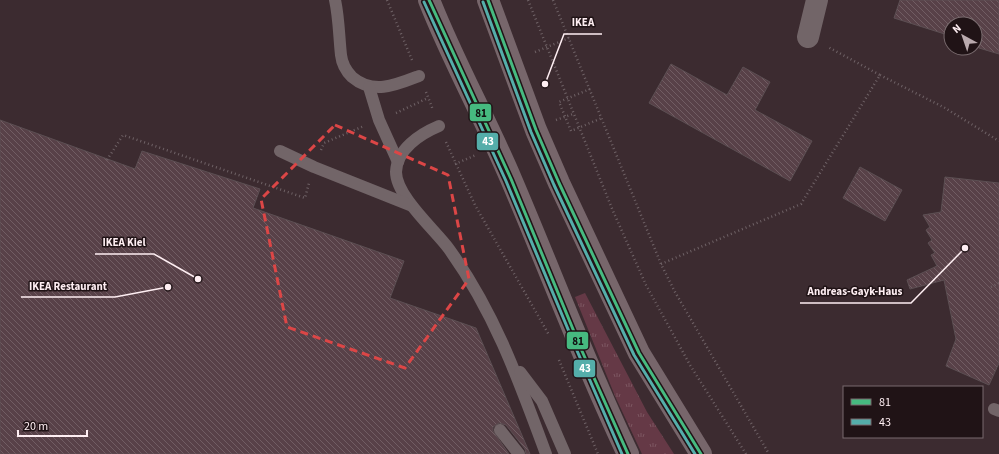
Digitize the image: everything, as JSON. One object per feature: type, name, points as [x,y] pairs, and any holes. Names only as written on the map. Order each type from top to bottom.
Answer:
[{"type":"main road","points":[[429,0],[456,64],[510,176],[603,401],[628,454]]},
{"type":"main road","points":[[488,0],[536,130],[558,183],[639,353],[701,454]]},
{"type":"street","points":[[808,37],[817,0]]},
{"type":"lane","points":[[335,0],[341,56],[346,71],[359,82],[370,87],[391,87],[419,76]]},
{"type":"lane","points":[[370,87],[379,120],[398,162]]},
{"type":"lane","points":[[439,126],[427,131],[412,142],[398,162],[396,173],[398,184],[470,278],[512,362],[546,454]]},
{"type":"lane","points":[[280,151],[414,206]]},
{"type":"lane","points":[[512,362],[542,400],[565,454]]},
{"type":"lane","points":[[500,430],[519,454]]},
{"type":"path","points":[[387,0],[408,51]]},
{"type":"path","points":[[528,0],[613,211],[657,307],[690,365],[746,454]]},
{"type":"path","points":[[553,0],[661,264],[675,292],[769,454]]},
{"type":"path","points":[[808,37],[945,108],[999,141]]},
{"type":"path","points":[[536,52],[569,38]]},
{"type":"path","points":[[661,264],[801,204],[880,75]]},
{"type":"path","points":[[590,89],[559,102],[565,117],[571,131],[602,118]]},
{"type":"path","points":[[425,91],[431,105]]},
{"type":"path","points":[[557,120],[573,114]]},
{"type":"path","points":[[448,147],[475,205],[526,293],[551,341]]},
{"type":"path","points":[[455,164],[478,154]]},
{"type":"path","points":[[991,287],[999,283]]},
{"type":"path","points":[[557,355],[598,454]]},
{"type":"highlighted area","points":[[335,125],[448,175],[469,279],[405,368],[287,327],[261,199]]},
{"type":"green space","points":[[585,293],[647,412],[674,454],[642,454],[615,396],[575,297]]},
{"type":"building","points":[[900,0],[999,0],[999,54],[983,49],[983,16],[943,16],[943,33],[894,18]]},
{"type":"building","points":[[671,64],[727,95],[743,67],[770,82],[755,110],[812,141],[790,181],[649,103]]},
{"type":"building","points":[[0,120],[135,169],[142,151],[260,189],[253,208],[404,261],[390,298],[476,328],[530,454],[526,454],[525,449],[506,425],[499,423],[493,427],[493,431],[509,454],[0,454]]},
{"type":"building","points":[[860,167],[902,190],[885,221],[843,198]]},
{"type":"building","points":[[945,177],[999,183],[999,363],[989,385],[946,366],[956,339],[944,280],[910,289],[907,280],[937,266],[931,255],[935,253],[928,243],[932,240],[926,230],[930,227],[923,215],[941,212]]},
{"type":"transit line","name":"81","points":[[429,0],[511,179],[582,351],[628,454]]},
{"type":"transit line","name":"81","points":[[488,0],[536,130],[559,183],[639,353],[701,454]]},
{"type":"transit line","name":"43","points":[[424,2],[506,181],[622,454]]},
{"type":"transit line","name":"43","points":[[483,2],[531,132],[554,185],[634,355],[695,454]]},
{"type":"place","name":"IKEA","points":[[545,84]]},
{"type":"place","name":"Andreas-Gayk-Haus","points":[[965,248]]},
{"type":"place","name":"IKEA Kiel","points":[[198,279]]},
{"type":"place","name":"IKEA Restaurant","points":[[168,287]]}]
